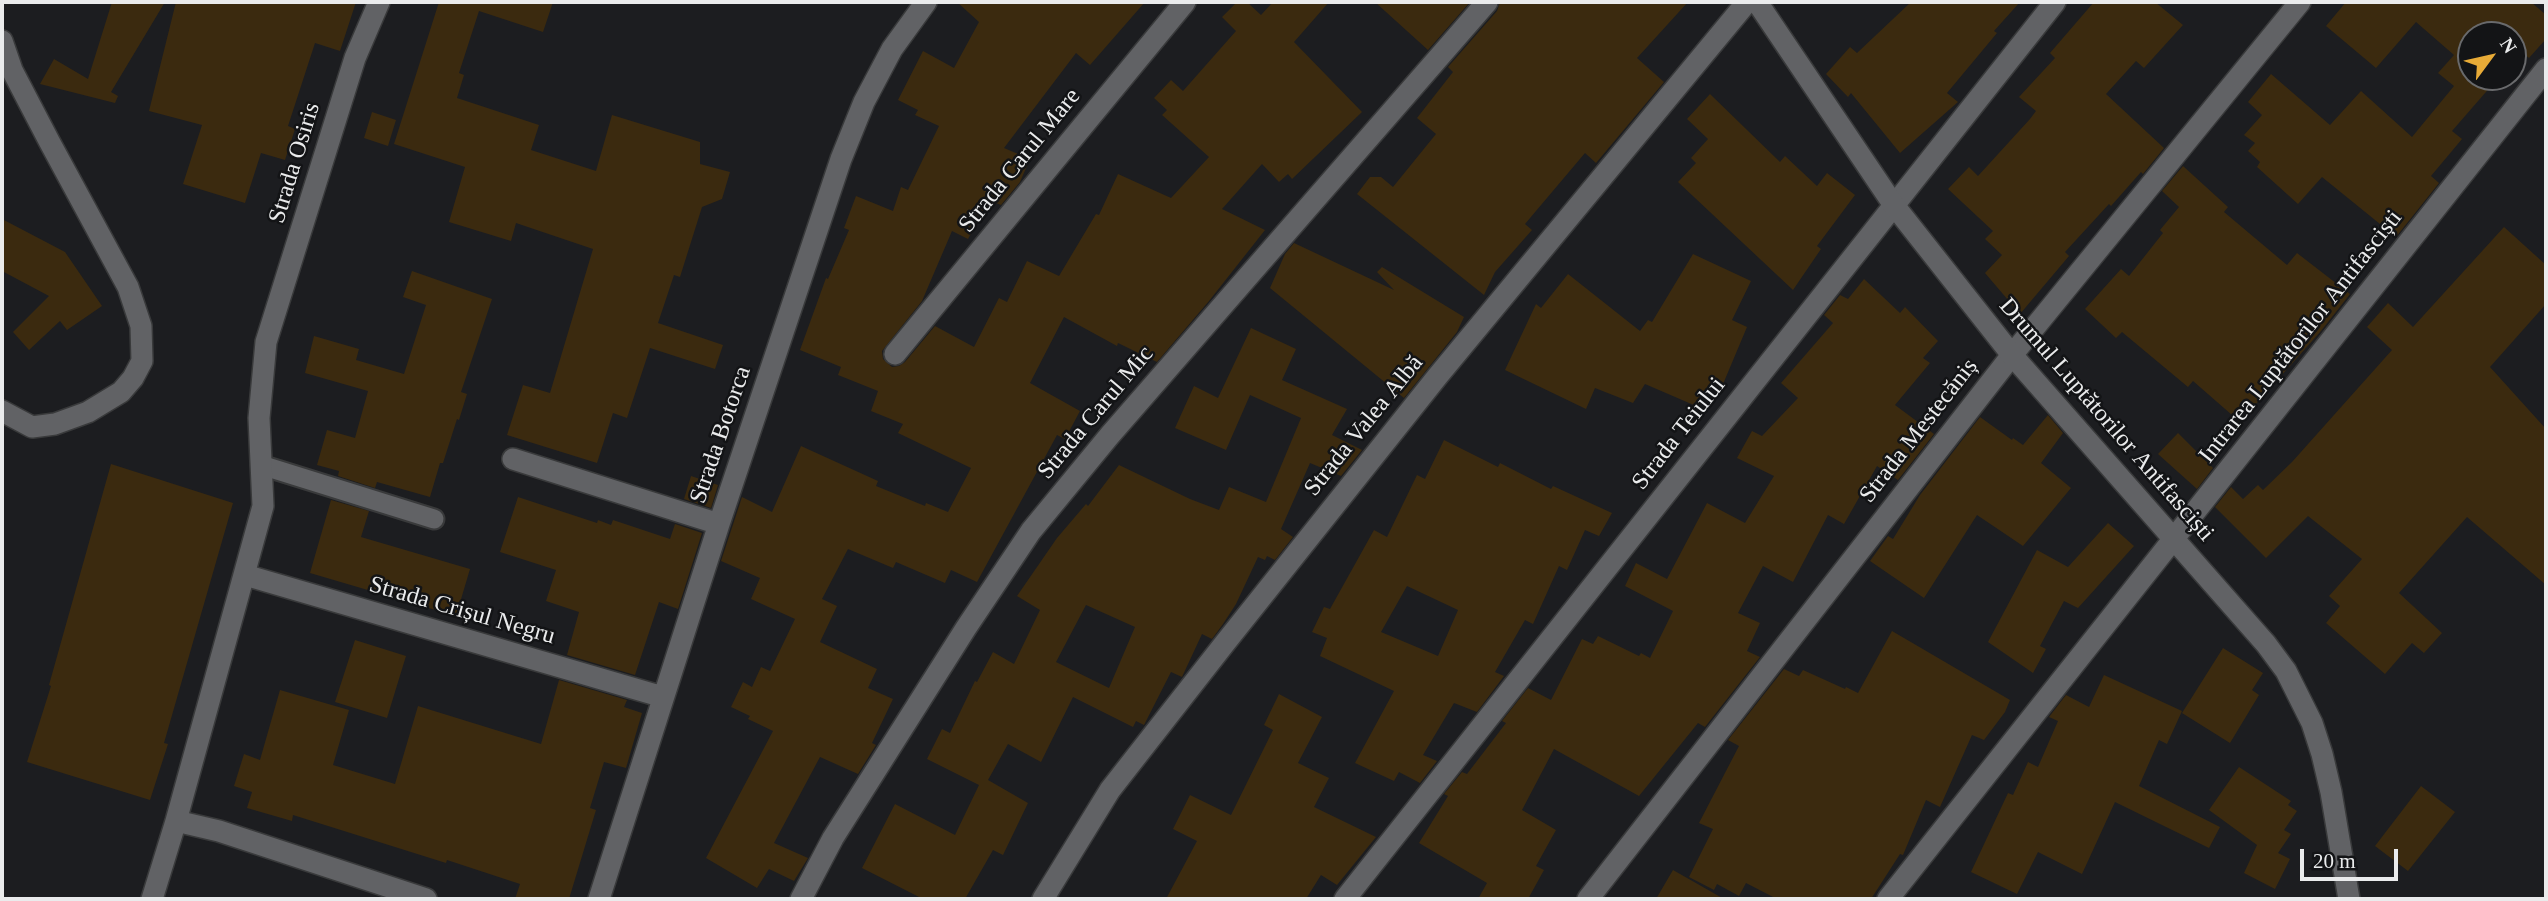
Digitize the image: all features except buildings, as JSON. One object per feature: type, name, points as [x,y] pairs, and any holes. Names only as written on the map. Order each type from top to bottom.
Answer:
[{"type":"street","name":"Strada Osiris","points":[[261,465],[259,418],[266,342],[355,58],[379,2]]},
{"type":"street","name":"Strada Botorca","points":[[599,899],[719,524],[850,136],[864,102],[892,49],[926,2]]},
{"type":"street","name":"Strada Carul Mare","points":[[895,354],[1185,2]]},
{"type":"street","name":"Strada Carul Mic","points":[[801,899],[833,838],[965,628],[1031,531],[1110,435],[1488,2]]},
{"type":"street","name":"Strada Valea Albă","points":[[1043,899],[1110,790],[1224,643],[1437,377],[1747,2]]},
{"type":"street","name":"Drumul Luptătorilor Antifasciști","points":[[1757,2],[1893,204],[2012,355],[2266,644],[2286,671],[2300,698],[2322,754],[2332,792],[2348,899]]},
{"type":"street","name":"Strada Teiului","points":[[1345,899],[2055,2]]},
{"type":"street","name":"Strada Mestecăniș","points":[[1588,899],[2012,355],[2300,2]]},
{"type":"street","points":[[2,41],[12,70],[128,287],[141,327],[142,361],[121,392],[88,412],[55,424],[32,427],[2,411]]},
{"type":"street","name":"Intrarea Luptătorilor Antifasciști","points":[[1888,899],[2546,69]]},
{"type":"street","points":[[513,459],[719,524]]},
{"type":"street","points":[[152,899],[263,506],[261,465]]},
{"type":"street","name":"Strada Crișul Negru","points":[[245,575],[663,697]]},
{"type":"street","points":[[176,821],[219,831],[426,899]]},
{"type":"lane","points":[[261,465],[434,519]]}]
